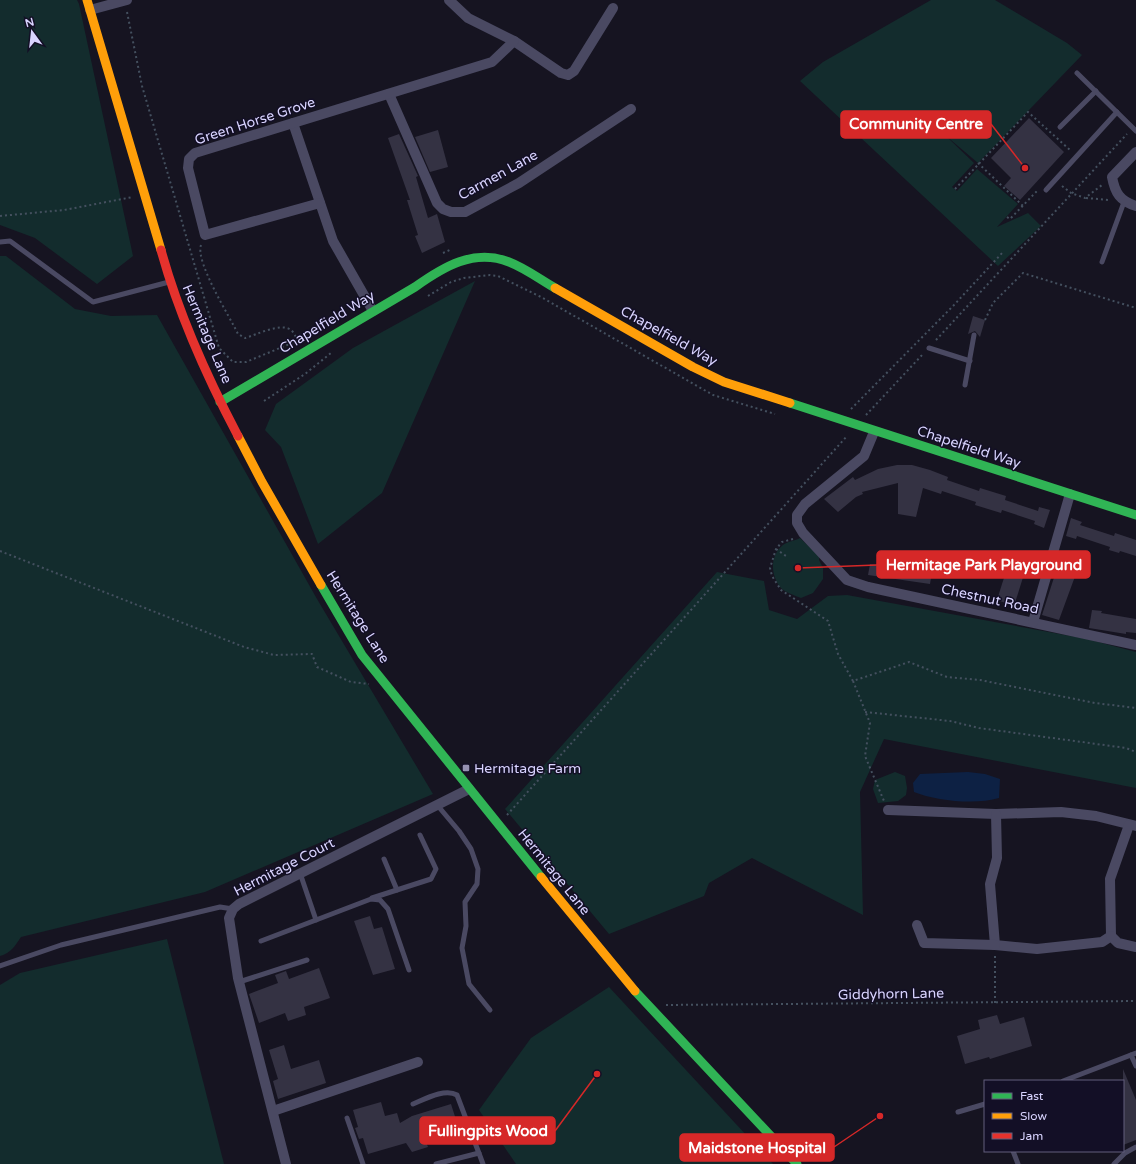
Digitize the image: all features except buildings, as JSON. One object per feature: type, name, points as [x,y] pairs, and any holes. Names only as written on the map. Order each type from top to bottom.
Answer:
[{"type":"main road","name":"Hermitage Lane","points":[[88,5],[146,195],[170,282],[220,402],[262,482],[362,655],[498,825],[646,1004],[797,1164]]},
{"type":"main road","name":"Chapelfield Way","points":[[220,402],[415,286],[445,266],[473,257],[499,258],[510,262],[708,375],[724,382],[857,425],[874,432],[1136,515]]},
{"type":"street","points":[[88,5],[126,0]]},
{"type":"street","points":[[449,0],[468,18],[514,41],[561,73],[568,75],[574,71],[613,8]]},
{"type":"street","name":"Green Horse Grove","points":[[204,235],[188,168],[189,160],[195,153],[492,62],[514,41]]},
{"type":"street","name":"Carmen Lane","points":[[389,94],[437,203],[443,209],[450,212],[465,212],[519,183],[631,109]]},
{"type":"street","points":[[293,123],[333,241],[373,311]]},
{"type":"street","points":[[1136,152],[1112,177],[1115,192],[1124,202],[1136,206]]},
{"type":"street","points":[[204,235],[320,203]]},
{"type":"street","name":"Chestnut Road","points":[[874,432],[864,456],[800,509],[797,515],[797,523],[803,533],[847,580],[868,587],[1136,645]]},
{"type":"street","points":[[1033,622],[1070,494]]},
{"type":"street","name":"Hermitage Court","points":[[286,1164],[239,982],[229,918],[239,904],[438,806],[469,789]]},
{"type":"street","points":[[888,810],[996,814],[1061,812],[1096,816],[1133,825],[1110,879],[1111,936],[1118,943],[1136,947]]},
{"type":"street","points":[[994,945],[990,884],[997,858],[996,814]]},
{"type":"street","points":[[917,925],[924,943],[994,945],[1037,949],[1102,942],[1111,936]]},
{"type":"street","points":[[273,1110],[418,1062]]},
{"type":"lane","points":[[1077,73],[1134,129]]},
{"type":"lane","points":[[1060,128],[1096,91]]},
{"type":"lane","points":[[1046,190],[1116,112]]},
{"type":"lane","points":[[1102,262],[1124,202]]},
{"type":"lane","points":[[0,242],[10,241],[94,302],[170,282]]},
{"type":"lane","points":[[965,385],[974,335]]},
{"type":"lane","points":[[929,348],[970,361]]},
{"type":"lane","points":[[438,806],[459,831],[470,849],[478,869],[477,884],[464,902],[466,926],[462,948],[469,984],[490,1010]]},
{"type":"lane","points":[[261,941],[371,899],[431,879],[436,869],[420,835]]},
{"type":"lane","points":[[384,859],[397,890]]},
{"type":"lane","points":[[300,873],[316,920]]},
{"type":"lane","points":[[371,899],[380,900],[388,909],[408,970]]},
{"type":"lane","points":[[0,966],[61,944],[220,907],[234,909]]},
{"type":"lane","points":[[239,982],[307,960]]},
{"type":"lane","points":[[1066,1080],[1134,1054],[1136,1066]]},
{"type":"lane","points":[[413,1104],[444,1092],[452,1092],[457,1095],[483,1164]]},
{"type":"lane","points":[[958,1112],[984,1104]]},
{"type":"lane","points":[[347,1118],[364,1164]]},
{"type":"lane","points":[[1114,1164],[1136,1147]]},
{"type":"lane","points":[[1013,1152],[1018,1164]]},
{"type":"lane","points":[[436,1164],[479,1153]]},
{"type":"path","points":[[955,189],[1028,112],[1076,156]]},
{"type":"path","points":[[857,425],[1071,193],[1134,129]]},
{"type":"path","points":[[978,163],[1023,206]]},
{"type":"path","points":[[1085,198],[1112,177]]},
{"type":"path","points":[[1055,180],[1071,193],[1085,198],[1124,202]]},
{"type":"path","points":[[1007,217],[1010,219],[1041,187],[1046,190]]},
{"type":"path","points":[[0,216],[64,210],[146,195]]},
{"type":"path","points":[[204,235],[200,248],[210,282],[238,334],[245,338],[280,327],[286,327],[292,330],[298,341]]},
{"type":"path","points":[[850,410],[954,305],[1003,252]]},
{"type":"path","points":[[985,320],[993,303],[1023,273],[1136,308]]},
{"type":"path","points":[[426,296],[451,282],[464,278],[490,275],[498,276],[541,297],[714,395],[780,415]]},
{"type":"path","points":[[264,401],[305,374],[335,350]]},
{"type":"path","points":[[498,825],[847,435],[840,433]]},
{"type":"path","points":[[803,533],[799,538],[782,542],[776,550],[770,568],[775,583],[781,590],[828,621],[838,654],[853,681],[870,724],[865,756],[888,810]]},
{"type":"path","points":[[776,550],[786,556]]},
{"type":"path","points":[[0,551],[244,647],[274,655],[312,654],[318,667],[351,682],[371,684],[381,679]]},
{"type":"path","points":[[853,681],[909,662],[947,677],[980,680],[1095,702],[1136,708]]},
{"type":"path","points":[[865,712],[950,721],[979,728],[1126,748],[1136,752]]},
{"type":"path","points":[[994,945],[995,1003]]},
{"type":"path","name":"Giddyhorn Lane","points":[[646,1004],[690,1006],[1136,1001]]},
{"type":"green space","points":[[0,0],[77,0],[79,4],[133,256],[97,284],[35,238],[0,225]]},
{"type":"green space","points":[[931,0],[995,0],[1067,43],[1082,55],[978,163],[945,135],[974,163],[952,187],[957,191],[977,169],[1018,204],[997,227],[1028,213],[1041,226],[998,266],[800,81],[823,62]]},
{"type":"green space","points":[[0,256],[6,256],[75,309],[111,316],[157,315],[317,599],[433,794],[205,892],[21,937],[10,951],[0,956]]},
{"type":"green space","points":[[475,281],[382,493],[318,544],[281,447],[265,430],[276,404],[353,348]]},
{"type":"green space","points":[[800,538],[819,556],[819,560],[823,568],[823,579],[813,593],[801,598],[788,593],[781,588],[775,578],[773,566],[775,555],[778,550],[783,545]]},
{"type":"green space","points":[[717,572],[764,581],[769,610],[797,619],[828,596],[847,595],[1087,639],[1136,652],[1136,788],[884,739],[860,792],[863,915],[752,858],[709,883],[704,896],[609,934],[505,809]]},
{"type":"green space","points":[[895,772],[905,776],[907,788],[906,795],[898,801],[878,803],[873,789],[875,780]]},
{"type":"green space","points":[[167,939],[224,1164],[0,1164],[0,985],[20,973]]},
{"type":"green space","points":[[609,987],[773,1164],[516,1164],[479,1110],[531,1038]]},
{"type":"water","points":[[968,772],[985,774],[1000,779],[999,798],[968,802],[933,798],[914,792],[913,783],[920,774]]},
{"type":"traffic: fast","points":[[220,402],[437,273],[459,262],[471,258],[496,258],[521,267],[555,288]]},
{"type":"traffic: fast","points":[[790,403],[1136,515]]},
{"type":"traffic: fast","points":[[321,585],[362,655],[541,877]]},
{"type":"traffic: fast","points":[[635,991],[797,1164]]},
{"type":"traffic: slow","points":[[87,0],[161,250]]},
{"type":"traffic: slow","points":[[555,288],[693,367],[724,382],[790,403]]},
{"type":"traffic: slow","points":[[238,436],[262,482],[321,585]]},
{"type":"traffic: slow","points":[[541,877],[635,991]]},
{"type":"traffic: jam","points":[[161,250],[185,321],[216,392],[238,436]]},
{"type":"place","name":"Community Centre","points":[[1025,168]]},
{"type":"place","name":"Hermitage Park Playground","points":[[798,568]]},
{"type":"place","name":"Hermitage Farm","points":[[466,768]]},
{"type":"place","name":"Fullingpits Wood","points":[[597,1074]]},
{"type":"place","name":"Maidstone Hospital","points":[[880,1116]]}]
